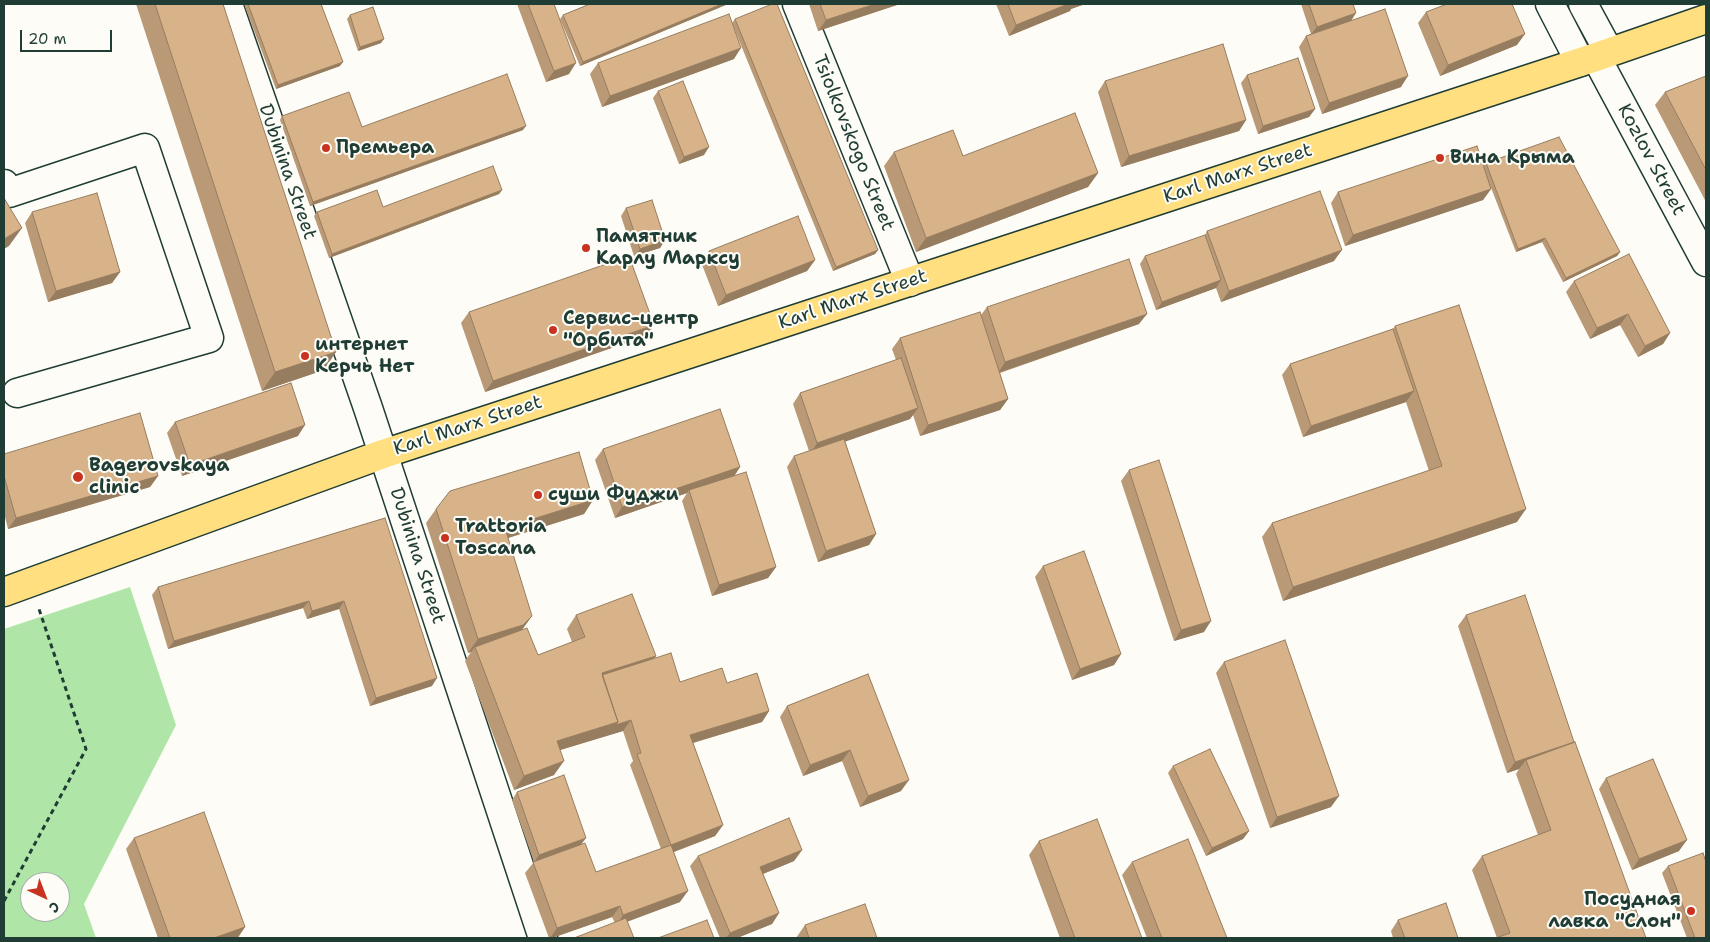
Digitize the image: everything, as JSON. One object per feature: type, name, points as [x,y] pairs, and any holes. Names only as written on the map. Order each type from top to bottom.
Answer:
[{"type":"main road","name":"Karl Marx Street","points":[[4,592],[383,454],[1706,19]]},
{"type":"street","name":"Dubinina Street","points":[[228,4],[383,454],[543,938]]},
{"type":"street","name":"Tsiolkovskogo Street","points":[[797,4],[910,282]]},
{"type":"street","name":"Kozlov Street","points":[[1550,4],[1595,57],[1706,262]]},
{"type":"street","name":"Kozlov Street","points":[[1583,4],[1595,57]]},
{"type":"street","points":[[4,184],[9,192],[145,148],[209,338],[17,393]]},
{"type":"path","points":[[4,901],[86,749],[30,583]]},
{"type":"green space","points":[[130,587],[176,725],[84,904],[96,938],[4,938],[4,629]]},
{"type":"building","points":[[155,4],[223,4],[336,352],[275,372]]},
{"type":"building","points":[[248,4],[321,4],[343,62],[278,85]]},
{"type":"building","points":[[528,4],[554,4],[576,63],[554,71]]},
{"type":"building","points":[[590,4],[722,4],[583,62],[563,15]]},
{"type":"building","points":[[772,4],[777,4],[878,250],[836,267],[735,19]]},
{"type":"building","points":[[820,4],[875,4],[826,20]]},
{"type":"building","points":[[1008,4],[1068,4],[1016,25]]},
{"type":"building","points":[[1309,4],[1353,4],[1356,13],[1317,27]]},
{"type":"building","points":[[1447,4],[1512,4],[1525,34],[1448,65],[1426,12]]},
{"type":"building","points":[[373,7],[384,39],[360,47],[350,15]]},
{"type":"building","points":[[1385,9],[1408,76],[1329,103],[1306,36]]},
{"type":"building","points":[[729,14],[741,48],[610,96],[598,63]]},
{"type":"building","points":[[1223,44],[1246,120],[1129,156],[1105,81]]},
{"type":"building","points":[[1298,58],[1315,109],[1263,126],[1247,75]]},
{"type":"building","points":[[507,74],[526,126],[313,202],[282,116],[349,92],[362,127]]},
{"type":"building","points":[[1706,76],[1706,170],[1665,92]]},
{"type":"building","points":[[683,81],[709,147],[684,157],[658,91]]},
{"type":"building","points":[[1075,113],[1098,173],[926,238],[894,152],[953,130],[963,156]]},
{"type":"building","points":[[1559,137],[1620,252],[1566,278],[1545,238],[1518,249],[1486,163]]},
{"type":"building","points":[[1477,146],[1491,189],[1353,235],[1338,192]]},
{"type":"building","points":[[493,166],[502,190],[332,254],[317,212],[377,190],[383,207]]},
{"type":"building","points":[[1320,191],[1342,250],[1229,291],[1207,231]]},
{"type":"building","points":[[97,193],[120,272],[56,291],[32,212]]},
{"type":"building","points":[[4,198],[22,228],[4,239]]},
{"type":"building","points":[[652,200],[665,240],[640,249],[626,208]]},
{"type":"building","points":[[798,216],[815,260],[726,295],[709,251]]},
{"type":"building","points":[[1205,235],[1221,280],[1162,302],[1145,256]]},
{"type":"building","points":[[1629,254],[1670,333],[1645,346],[1628,314],[1597,328],[1574,281]]},
{"type":"building","name":"Сервис-центр \"Орбита\"","points":[[629,256],[654,325],[493,381],[469,312]]},
{"type":"building","points":[[1129,259],[1147,314],[1005,362],[987,307]]},
{"type":"building","points":[[1459,305],[1526,509],[1293,587],[1272,523],[1442,466],[1395,326]]},
{"type":"building","points":[[980,312],[1008,399],[928,425],[900,338]]},
{"type":"building","points":[[1393,329],[1414,391],[1311,426],[1290,364]]},
{"type":"building","points":[[901,358],[918,408],[817,443],[800,393]]},
{"type":"building","points":[[291,383],[305,425],[190,465],[175,422]]},
{"type":"building","points":[[720,409],[740,467],[622,507],[603,449]]},
{"type":"building","points":[[140,413],[158,476],[16,518],[4,476],[4,454]]},
{"type":"building","points":[[844,439],[876,534],[826,551],[794,456]]},
{"type":"building","points":[[579,452],[593,500],[505,528],[532,616],[523,625],[478,639],[436,509],[450,491]]},
{"type":"building","points":[[1159,460],[1211,621],[1181,630],[1129,470]]},
{"type":"building","points":[[746,472],[776,567],[719,585],[689,490]]},
{"type":"building","points":[[385,518],[437,678],[376,698],[344,601],[312,611],[309,601],[174,641],[158,587]]},
{"type":"building","points":[[1084,551],[1121,654],[1080,669],[1043,566]]},
{"type":"building","points":[[632,594],[656,656],[602,673],[618,722],[557,741],[564,761],[524,776],[475,647],[527,628],[538,655],[585,637],[576,615]]},
{"type":"building","points":[[1525,595],[1574,742],[1515,762],[1466,615]]},
{"type":"building","points":[[1285,640],[1339,796],[1277,817],[1224,662]]},
{"type":"building","points":[[671,653],[680,682],[722,668],[727,683],[757,673],[769,711],[690,735],[723,825],[671,845],[637,754],[641,753],[631,720],[616,725],[618,722],[602,675]]},
{"type":"building","points":[[868,674],[909,780],[868,796],[850,750],[810,765],[787,706]]},
{"type":"building","points":[[1575,742],[1646,938],[1496,938],[1510,933],[1482,856],[1551,830],[1526,760]]},
{"type":"building","points":[[1210,749],[1249,831],[1212,848],[1173,766]]},
{"type":"building","points":[[1653,759],[1687,840],[1639,859],[1606,778]]},
{"type":"building","points":[[564,775],[586,838],[539,855],[517,792]]},
{"type":"building","points":[[204,812],[245,927],[214,938],[170,938],[134,838]]},
{"type":"building","points":[[789,818],[802,850],[760,867],[779,913],[730,933],[698,856]]},
{"type":"building","points":[[1097,819],[1142,938],[1075,938],[1039,841]]},
{"type":"building","points":[[1188,839],[1227,938],[1162,938],[1132,862]]},
{"type":"building","points":[[585,843],[596,872],[671,845],[688,891],[623,915],[620,906],[557,928],[533,862]]},
{"type":"building","name":"Посудная лавка \"Слон\"","points":[[1703,853],[1706,862],[1706,938],[1695,938],[1668,866]]},
{"type":"building","points":[[1446,903],[1458,938],[1405,938],[1398,920]]},
{"type":"building","points":[[865,904],[877,938],[809,938],[805,925]]},
{"type":"building","points":[[626,918],[634,938],[574,938]]},
{"type":"building","points":[[707,920],[714,938],[658,938]]},
{"type":"place","name":"Премьера","points":[[326,148]]},
{"type":"place","name":"Вина Крыма","points":[[1440,158]]},
{"type":"place","name":"Памятник Карлу Марксу","points":[[586,248]]},
{"type":"place","name":"Сервис-центр \"Орбита\"","points":[[553,330]]},
{"type":"place","name":"интернет Керчь Нет","points":[[305,356]]},
{"type":"place","name":"Bagerovskaya clinic","points":[[78,477]]},
{"type":"place","name":"суши Фуджи","points":[[538,495]]},
{"type":"place","name":"Trattoria Toscana","points":[[445,538]]},
{"type":"place","name":"Посудная лавка \"Слон\"","points":[[1691,911]]}]
